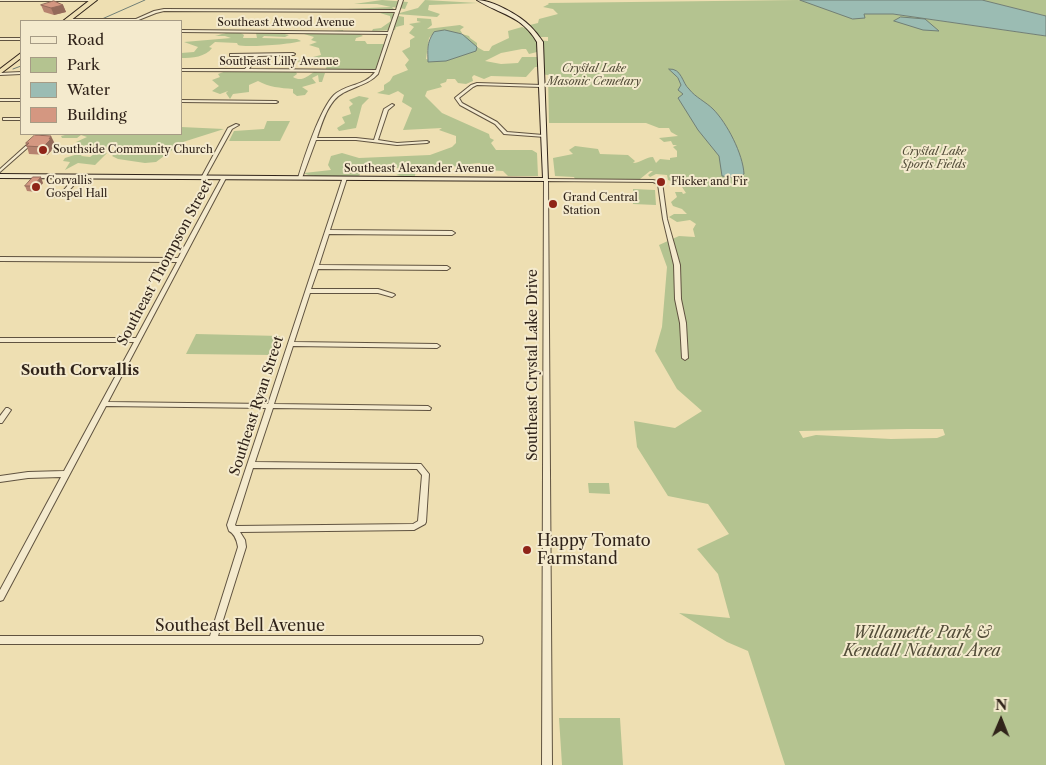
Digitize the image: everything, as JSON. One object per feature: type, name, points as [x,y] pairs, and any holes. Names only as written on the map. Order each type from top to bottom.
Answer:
[{"type":"highway","points":[[67,20],[94,0]]},
{"type":"highway","points":[[0,73],[20,57]]},
{"type":"street","points":[[0,0],[94,0]]},
{"type":"street","points":[[300,178],[332,100],[345,91],[369,82],[377,71],[401,0]]},
{"type":"street","name":"Southeast Crystal Lake Drive","points":[[479,0],[514,16],[536,36],[541,49],[546,180],[547,765]]},
{"type":"street","points":[[139,20],[164,10],[397,11]]},
{"type":"street","name":"Southeast Atwood Avenue","points":[[182,31],[390,33]]},
{"type":"street","points":[[0,38],[20,39]]},
{"type":"street","points":[[246,71],[256,54]]},
{"type":"street","points":[[230,55],[293,54]]},
{"type":"street","name":"Southeast Lilly Avenue","points":[[182,70],[377,71]]},
{"type":"street","points":[[0,73],[20,72]]},
{"type":"street","points":[[542,86],[477,84],[461,94],[457,100],[496,123],[506,133],[517,136],[543,136]]},
{"type":"street","points":[[0,100],[20,100]]},
{"type":"street","points":[[182,101],[276,102]]},
{"type":"street","points":[[375,142],[386,109],[392,105]]},
{"type":"street","points":[[4,118],[20,119]]},
{"type":"street","points":[[203,178],[230,128],[237,125]]},
{"type":"street","points":[[0,171],[40,135]]},
{"type":"street","points":[[315,139],[356,139],[402,144],[427,142]]},
{"type":"street","name":"Southeast Alexander Avenue","points":[[0,176],[546,180],[660,183],[665,220],[677,265],[678,299],[683,323],[685,358]]},
{"type":"street","points":[[57,196],[65,192],[78,177]]},
{"type":"street","name":"Southeast Thompson Street","points":[[1,596],[224,178]]},
{"type":"street","name":"Southeast Ryan Street","points":[[232,529],[231,525],[250,465],[345,178]]},
{"type":"street","points":[[328,232],[452,233]]},
{"type":"street","points":[[0,258],[180,260]]},
{"type":"street","points":[[316,267],[447,268]]},
{"type":"street","points":[[308,291],[378,291],[392,296]]},
{"type":"street","points":[[0,340],[137,340]]},
{"type":"street","points":[[290,344],[437,346]]},
{"type":"street","points":[[103,404],[428,408]]},
{"type":"street","points":[[0,422],[8,410]]},
{"type":"street","points":[[232,529],[414,526],[420,524],[426,474],[419,466],[250,465]]},
{"type":"street","points":[[0,478],[28,474],[66,474]]},
{"type":"street","points":[[213,640],[242,547],[241,540],[232,529]]},
{"type":"street","name":"Southeast Bell Avenue","points":[[0,640],[479,640]]},
{"type":"green space","points":[[382,0],[408,2],[405,9],[392,7],[395,10],[392,12],[394,15],[404,17],[404,25],[396,27],[395,30],[372,31],[373,29],[381,28],[391,21],[390,16],[380,13],[385,10],[347,9],[391,7],[377,4],[354,4]]},
{"type":"green space","points":[[425,0],[478,3],[429,5],[428,10],[440,14],[437,17],[396,14],[418,8]]},
{"type":"green space","name":"Willamette Park & Kendall Natural Area","points":[[798,0],[859,14],[893,14],[1046,36],[1046,765],[785,765],[748,651],[727,642],[679,613],[730,618],[718,574],[697,549],[729,534],[708,504],[668,496],[637,447],[634,421],[675,428],[702,411],[677,389],[655,351],[662,327],[667,267],[659,245],[679,236],[695,237],[693,229],[696,224],[690,220],[677,222],[669,217],[674,214],[687,214],[682,209],[673,206],[671,202],[677,197],[675,192],[686,193],[680,184],[668,180],[667,175],[656,174],[650,177],[648,175],[653,171],[650,171],[640,179],[575,179],[574,177],[555,176],[553,158],[573,154],[569,150],[575,146],[598,149],[600,154],[628,155],[635,161],[633,163],[653,157],[656,163],[660,159],[670,160],[670,158],[677,157],[677,151],[673,147],[677,145],[673,145],[671,141],[664,142],[659,138],[678,136],[671,132],[669,128],[659,128],[646,123],[549,123],[548,75],[540,74],[538,67],[535,67],[526,77],[491,76],[484,79],[474,75],[472,77],[473,81],[466,84],[458,83],[455,79],[447,79],[446,82],[440,84],[442,87],[427,91],[425,96],[442,113],[489,134],[490,138],[494,140],[491,143],[496,150],[532,150],[537,153],[538,176],[508,176],[503,171],[484,170],[480,163],[470,164],[461,169],[449,164],[420,166],[416,168],[415,176],[410,178],[396,175],[405,172],[404,169],[382,166],[358,167],[357,170],[360,175],[357,177],[321,176],[304,173],[331,170],[328,165],[331,156],[342,153],[359,158],[430,155],[452,147],[456,143],[456,136],[439,130],[442,128],[403,130],[412,108],[402,102],[404,95],[398,91],[389,95],[377,93],[384,90],[384,85],[393,76],[408,70],[405,65],[409,60],[402,51],[410,47],[410,40],[415,37],[409,33],[414,27],[409,24],[421,22],[417,21],[417,18],[431,19],[432,25],[427,29],[460,25],[464,27],[460,30],[462,33],[432,35],[429,38],[426,59],[430,60],[468,41],[462,34],[469,36],[477,43],[477,47],[484,51],[489,51],[492,46],[509,38],[508,31],[522,27],[528,29],[535,40],[548,41],[548,37],[540,37],[530,25],[538,23],[539,19],[558,14],[553,9],[543,7],[548,3]],"holes":[[[526,49],[529,54],[537,52],[539,57],[522,57],[518,63],[501,64],[485,61],[501,53]],[[943,429],[945,435],[937,438],[891,439],[816,435],[803,438],[799,431]]]},
{"type":"green space","points":[[982,0],[1046,0],[1046,16]]},
{"type":"green space","points":[[268,30],[289,35],[285,37],[264,36],[262,38],[297,39],[301,41],[250,46],[242,46],[237,43],[215,42],[209,47],[212,48],[209,51],[202,55],[182,58],[182,53],[194,52],[198,47],[184,42],[231,38],[215,36],[233,32],[241,33],[244,35],[243,38],[257,38],[256,33]]},
{"type":"green space","points":[[343,30],[344,33],[358,33],[363,36],[356,38],[355,41],[365,41],[367,44],[386,44],[377,71],[325,71],[329,61],[304,64],[297,61],[321,55],[319,48],[309,45],[317,42],[311,40],[314,37],[304,34]]},
{"type":"green space","points":[[279,70],[296,72],[297,74],[293,77],[299,79],[314,72],[325,73],[322,82],[319,82],[318,75],[312,78],[316,83],[302,87],[308,91],[305,95],[297,96],[293,93],[293,89],[270,86],[258,81],[249,85],[249,92],[233,94],[230,99],[226,93],[228,91],[220,94],[212,91],[219,86],[212,80],[220,77],[218,74],[226,71]]},
{"type":"green space","points":[[359,96],[369,98],[362,105],[356,128],[339,131],[337,128],[345,123],[342,117],[351,114],[349,107],[353,104],[349,100]]},
{"type":"green space","points":[[267,121],[290,121],[280,141],[229,141],[234,131],[264,129]]},
{"type":"green space","points":[[182,127],[224,129],[183,142],[156,162],[145,163],[118,159],[112,156],[118,150],[112,145],[104,150],[99,149],[103,146],[97,145],[85,151],[72,150],[81,145],[76,142],[87,137],[81,135],[182,135]]},
{"type":"green space","points":[[81,135],[77,138],[62,138],[61,136]]},
{"type":"green space","points":[[84,152],[81,156],[90,157],[97,152],[107,153],[95,165],[78,163],[65,170],[70,162],[63,161],[65,158]]},
{"type":"green space","points":[[633,189],[655,190],[656,205],[633,204]]},
{"type":"green space","points":[[196,334],[280,336],[272,355],[186,354]]},
{"type":"green space","points":[[588,483],[609,483],[610,494],[589,493]]},
{"type":"green space","points":[[559,718],[620,718],[623,765],[562,765]]},
{"type":"water","points":[[800,0],[982,0],[1046,16],[1046,36],[893,14],[864,14],[865,18],[853,19]]},
{"type":"water","points":[[901,17],[925,19],[939,31],[923,30],[894,21]]},
{"type":"water","points":[[445,30],[462,34],[477,47],[476,51],[446,61],[428,62],[428,47],[431,36],[434,32]]},
{"type":"water","points":[[669,69],[677,71],[691,92],[713,109],[724,122],[741,157],[744,174],[737,178],[722,176],[719,156],[698,130],[678,98],[683,94],[678,90],[681,85],[678,78]]},
{"type":"building","points":[[54,1],[63,5],[51,8],[41,5]]},
{"type":"building","points":[[35,135],[51,136],[49,139],[51,139],[43,147],[26,146],[29,143],[26,143]]},
{"type":"building","points":[[33,177],[41,177],[33,186],[25,186]]},
{"type":"waterway","points":[[102,19],[145,0]]},
{"type":"waterway","points":[[13,69],[20,66]]},
{"type":"place","name":"Southside Community Church","points":[[43,150]]},
{"type":"place","name":"Flicker and Fir","points":[[661,182]]},
{"type":"place","name":"Corvallis Gospel Hall","points":[[36,187]]},
{"type":"place","name":"Grand Central Station","points":[[553,204]]},
{"type":"place","name":"Happy Tomato Farmstand","points":[[527,550]]},
{"type":"district","name":"South Corvallis","points":[[80,371]]},
{"type":"park label","name":"Crystal Lake Masonic Cemetary","points":[[594,75]]},
{"type":"park label","name":"Crystal Lake Sports Fields","points":[[934,158]]}]
